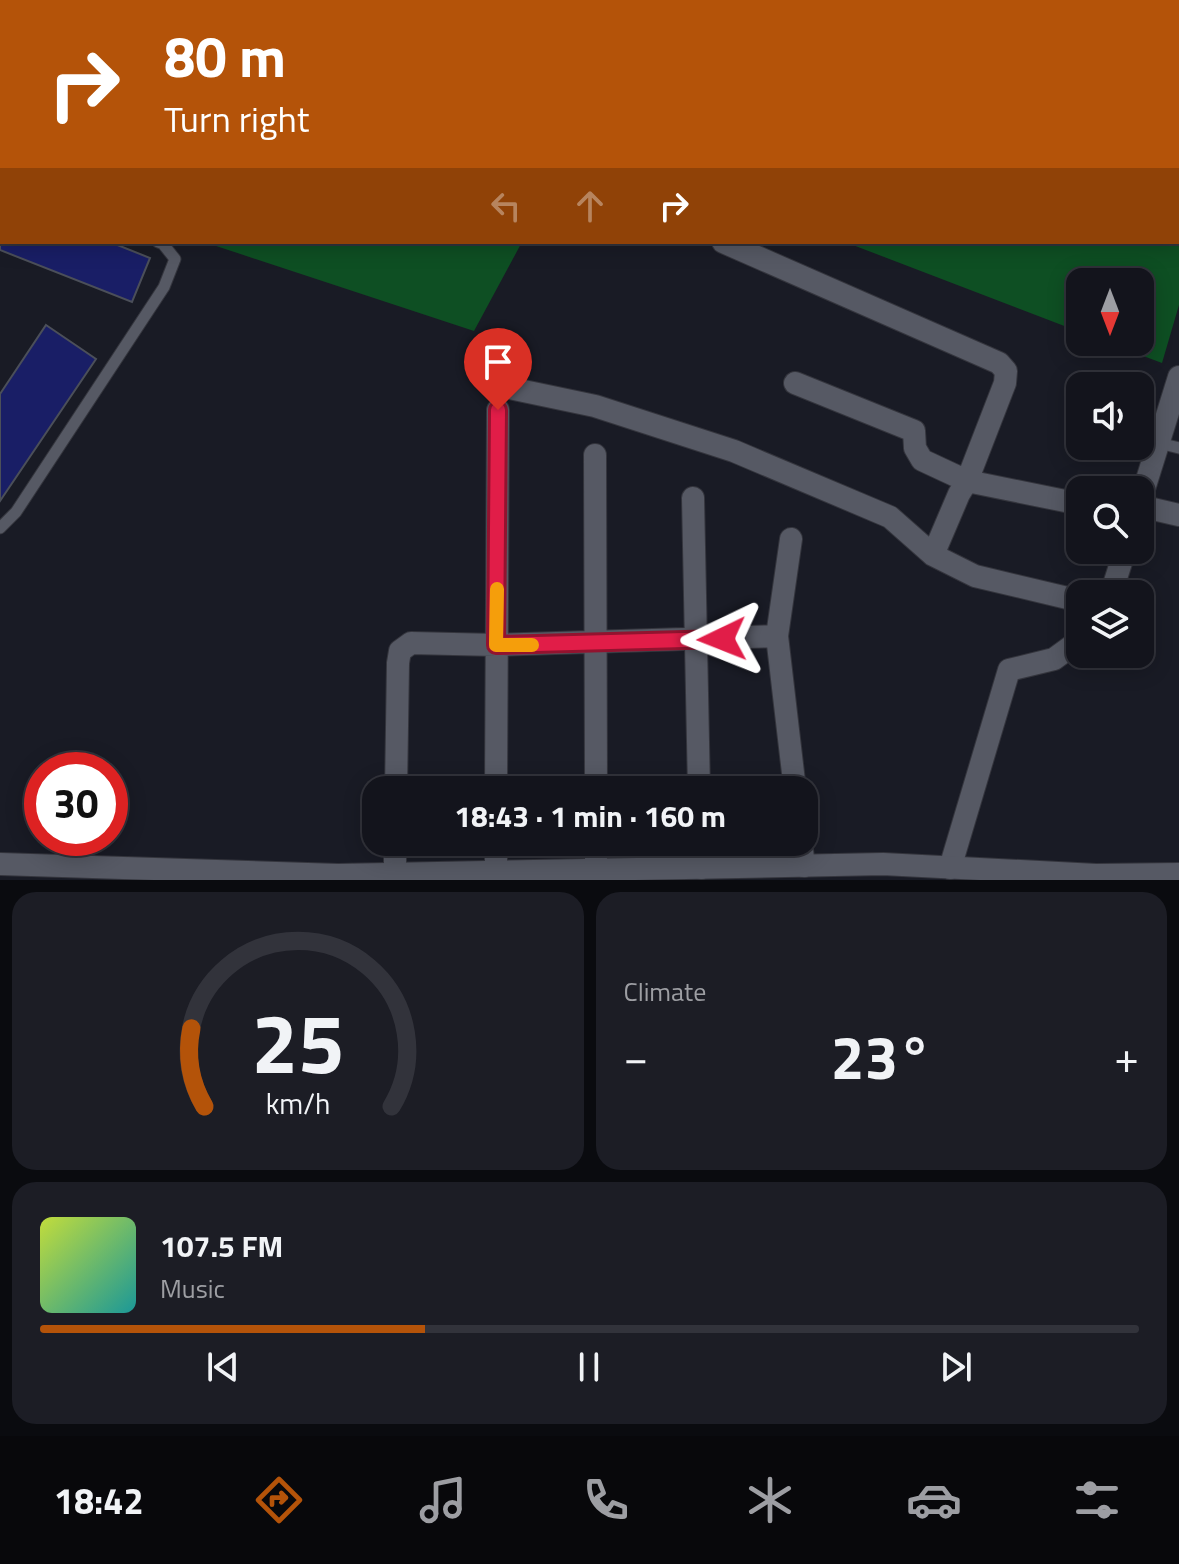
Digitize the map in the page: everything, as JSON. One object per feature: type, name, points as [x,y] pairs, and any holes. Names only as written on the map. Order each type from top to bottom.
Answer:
[{"type":"street","points":[[728,244],[999,363],[1006,371],[1005,383],[967,481],[933,555]]},
{"type":"street","points":[[1154,476],[1169,446],[1179,377]]},
{"type":"street","points":[[795,383],[914,431],[915,448],[922,460],[967,481],[1066,501]]},
{"type":"street","points":[[514,389],[595,406],[734,451],[890,517],[933,555],[975,576],[1066,598]]},
{"type":"street","points":[[496,776],[498,410]]},
{"type":"street","points":[[595,455],[596,776]]},
{"type":"street","points":[[693,498],[699,776]]},
{"type":"street","points":[[1154,508],[1179,515]]},
{"type":"street","points":[[791,539],[777,636],[793,776]]},
{"type":"street","points":[[396,776],[398,663],[400,651],[411,643],[496,645],[777,636]]},
{"type":"street","points":[[950,868],[1009,670],[1054,659],[1066,650]]},
{"type":"street","points":[[395,856],[395,874]]},
{"type":"street","points":[[496,856],[496,872]]},
{"type":"street","points":[[596,856],[596,870]]},
{"type":"street","points":[[701,856],[701,868]]},
{"type":"street","points":[[0,864],[107,874],[338,875],[596,870],[660,874],[701,868],[812,870],[883,864],[1096,878],[1179,874]]},
{"type":"lane","points":[[0,528],[16,512],[164,287],[175,259],[163,244]]},
{"type":"green space","points":[[210,244],[521,244],[474,331]]},
{"type":"green space","points":[[850,244],[1179,244],[1179,305],[1162,363],[1143,356],[1154,356],[1154,268],[1066,268],[1066,327]]},
{"type":"building","points":[[0,244],[115,244],[150,258],[132,302],[0,250]]},
{"type":"building","points":[[46,325],[96,359],[0,501],[0,394]]},
{"type":"slow traffic","points":[[497,589],[496,645],[532,645]]},
{"type":"route","points":[[498,410],[496,645],[722,639]]}]
